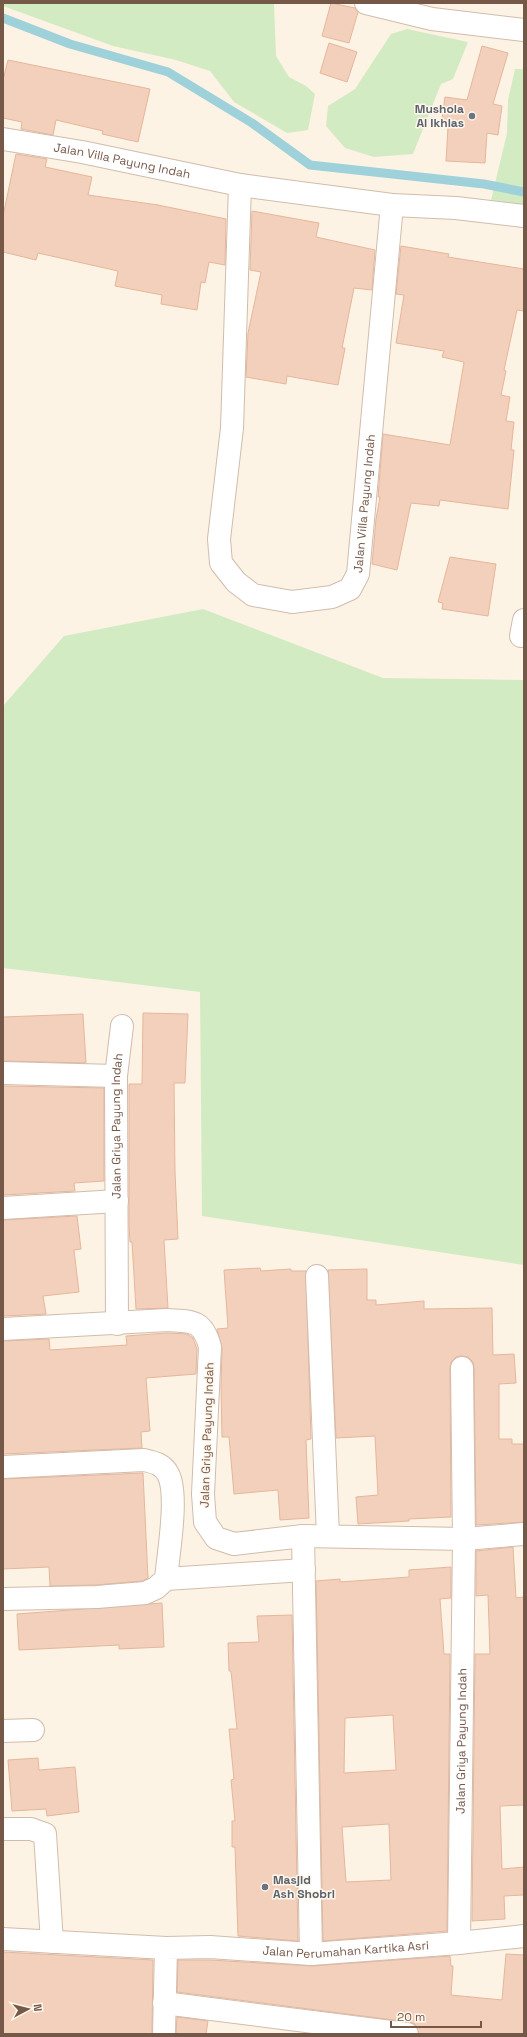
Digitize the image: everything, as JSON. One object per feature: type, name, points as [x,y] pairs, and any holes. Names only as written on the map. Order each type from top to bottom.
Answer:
[{"type":"street","points":[[366,3],[432,19],[524,30]]},
{"type":"street","name":"Jalan Villa Payung Indah","points":[[3,139],[82,152],[240,185],[392,205],[456,208],[524,216]]},
{"type":"street","name":"Jalan Villa Payung Indah","points":[[240,185],[232,428],[218,539],[222,563],[236,582],[253,595],[292,602],[332,597],[350,589],[358,574],[392,205]]},
{"type":"street","name":"Jalan Griya Payung Indah","points":[[117,1324],[116,1076],[122,1026]]},
{"type":"street","points":[[3,1073],[116,1076]]},
{"type":"street","points":[[3,1208],[117,1201]]},
{"type":"street","points":[[317,1276],[328,1536]]},
{"type":"street","name":"Jalan Griya Payung Indah","points":[[3,1329],[190,1321],[200,1325],[207,1335],[210,1347],[203,1494],[205,1522],[216,1538],[234,1544],[303,1536],[464,1539],[524,1534]]},
{"type":"street","name":"Jalan Griya Payung Indah","points":[[458,1943],[464,1539],[462,1368]]},
{"type":"street","points":[[3,1467],[144,1460],[158,1464],[168,1474],[173,1497],[166,1579]]},
{"type":"street","points":[[303,1536],[311,1954]]},
{"type":"street","points":[[3,1599],[97,1597],[138,1594],[156,1588],[166,1579],[304,1570]]},
{"type":"street","points":[[3,1731],[33,1730]]},
{"type":"street","points":[[3,1829],[31,1828],[45,1834],[52,1942]]},
{"type":"street","name":"Jalan Perumahan Kartika Asri","points":[[3,1939],[166,1948],[210,1947],[311,1954],[458,1943],[524,1936]]},
{"type":"street","points":[[164,2034],[166,1948]]},
{"type":"street","points":[[164,2003],[407,2034]]},
{"type":"green space","points":[[3,3],[274,3],[276,56],[289,77],[306,86],[315,94],[308,130],[287,133],[234,102],[210,71],[176,60],[113,46],[3,6]]},
{"type":"green space","points":[[407,29],[468,42],[453,79],[441,84],[413,154],[374,157],[345,148],[326,126],[328,106],[355,89],[391,34]]},
{"type":"green space","points":[[515,69],[524,69],[524,205],[491,200],[507,133],[508,100]]},
{"type":"green space","points":[[203,609],[383,678],[524,680],[524,1265],[202,1216],[200,992],[3,968],[3,706],[64,636]]},
{"type":"building","points":[[331,3],[355,8],[358,12],[349,43],[322,36]]},
{"type":"building","points":[[329,43],[357,52],[347,82],[320,73]]},
{"type":"building","points":[[482,46],[508,53],[493,104],[502,106],[498,135],[487,133],[485,163],[446,161],[448,127],[441,126],[445,97],[467,100]]},
{"type":"building","points":[[8,60],[150,89],[138,142],[102,134],[103,131],[56,120],[53,135],[21,129],[22,122],[3,118],[3,80]]},
{"type":"building","points":[[16,154],[47,159],[45,167],[92,177],[88,195],[158,205],[226,219],[225,265],[209,262],[205,283],[201,282],[197,310],[161,304],[162,295],[115,286],[118,271],[38,253],[36,260],[3,252],[3,216]]},
{"type":"building","points":[[252,211],[319,223],[316,237],[375,250],[372,290],[354,288],[342,348],[345,348],[338,385],[287,376],[286,384],[246,377],[248,333],[261,272],[250,270]]},
{"type":"building","points":[[401,246],[449,254],[448,257],[524,269],[524,311],[517,310],[504,370],[506,371],[501,395],[510,397],[506,421],[514,422],[511,450],[514,450],[508,509],[440,500],[439,506],[411,503],[397,570],[372,564],[376,519],[380,497],[378,497],[383,434],[450,445],[464,362],[442,357],[444,351],[396,343],[404,295],[396,294]]},
{"type":"building","points":[[450,557],[496,564],[488,616],[442,609],[443,603],[438,602]]},
{"type":"building","points":[[143,1013],[188,1014],[185,1083],[174,1083],[175,1172],[178,1239],[164,1240],[168,1308],[136,1309],[132,1242],[130,1242],[129,1225],[129,1084],[142,1084]]},
{"type":"building","points":[[83,1014],[86,1063],[3,1061],[3,1017]]},
{"type":"building","points":[[3,1086],[104,1088],[104,1181],[74,1183],[75,1191],[3,1195]]},
{"type":"building","points":[[77,1216],[81,1249],[74,1250],[79,1292],[43,1296],[46,1314],[3,1316],[3,1220]]},
{"type":"building","points":[[260,1268],[261,1271],[291,1269],[291,1271],[306,1271],[311,1439],[306,1440],[309,1518],[280,1520],[278,1490],[234,1494],[229,1437],[222,1437],[222,1348],[217,1329],[228,1328],[224,1270]]},
{"type":"building","points":[[367,1269],[367,1300],[376,1300],[376,1305],[424,1301],[424,1309],[492,1308],[493,1355],[514,1354],[516,1383],[499,1384],[499,1439],[512,1439],[512,1444],[524,1444],[524,1522],[476,1525],[474,1368],[473,1362],[468,1357],[461,1356],[456,1357],[451,1362],[450,1368],[451,1517],[358,1524],[356,1497],[378,1495],[375,1436],[336,1438],[328,1270]]},
{"type":"building","points":[[167,1333],[187,1334],[193,1338],[197,1349],[196,1374],[146,1378],[150,1431],[141,1432],[142,1448],[3,1454],[3,1341],[49,1339],[50,1350],[127,1345],[126,1336]]},
{"type":"building","points":[[143,1473],[148,1578],[142,1581],[96,1585],[50,1586],[49,1567],[3,1569],[3,1479]]},
{"type":"building","points":[[513,1547],[516,1598],[524,1597],[524,1805],[500,1806],[502,1869],[524,1867],[524,1895],[504,1896],[505,1919],[472,1921],[475,1654],[490,1654],[488,1595],[476,1596],[476,1551]]},
{"type":"building","points":[[451,1567],[451,1598],[440,1599],[444,1654],[450,1654],[447,1931],[323,1941],[316,1581],[340,1579],[340,1582],[409,1577],[409,1570]],"holes":[[[393,1715],[396,1770],[344,1773],[345,1718]],[[389,1824],[391,1880],[346,1882],[342,1827]]]},
{"type":"building","points":[[162,1603],[164,1647],[119,1649],[119,1645],[19,1650],[17,1614]]},
{"type":"building","points":[[292,1615],[298,1941],[238,1936],[235,1847],[232,1847],[232,1821],[235,1821],[231,1780],[234,1779],[229,1729],[237,1729],[231,1671],[229,1671],[228,1643],[259,1642],[257,1616]]},
{"type":"building","points":[[38,1758],[39,1770],[75,1767],[79,1812],[47,1816],[46,1809],[12,1811],[8,1760]]},
{"type":"building","points":[[3,1952],[153,1960],[152,2034],[3,2034]]},
{"type":"building","points":[[506,1954],[524,1955],[524,2034],[419,2034],[415,2024],[409,2022],[177,1992],[178,1960],[210,1960],[312,1966],[450,1956],[451,1966],[453,1966],[451,1995],[502,2000]]},
{"type":"building","points":[[177,2017],[208,2021],[206,2034],[176,2034]]},
{"type":"waterway","points":[[3,18],[70,44],[168,72],[252,123],[310,165],[484,184],[524,192]]},
{"type":"place","name":"Mushola Al Ikhlas","points":[[472,116]]},
{"type":"place","name":"Masjid Ash Shobri","points":[[265,1887]]}]
